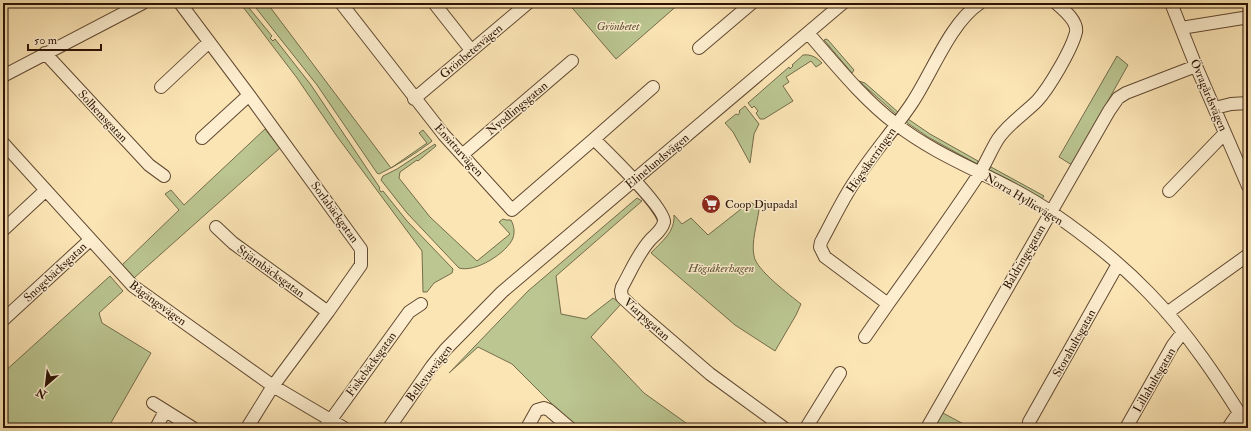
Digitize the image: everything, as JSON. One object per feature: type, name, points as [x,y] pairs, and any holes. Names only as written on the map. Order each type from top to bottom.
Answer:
[{"type":"street","points":[[3,76],[143,3]]},
{"type":"street","name":"Sorlabäckgatan","points":[[180,3],[250,95],[361,249],[361,266],[273,386],[247,428]]},
{"type":"street","name":"Ensittarvägen","points":[[341,3],[414,99],[444,135],[512,210],[653,87]]},
{"type":"street","points":[[434,3],[471,50]]},
{"type":"street","points":[[699,48],[752,3]]},
{"type":"street","name":"Elinelundsvägen","points":[[473,320],[502,292],[843,3]]},
{"type":"street","name":"Högsåkerringen","points":[[888,304],[826,257],[820,246],[854,182],[912,102],[948,41],[975,6],[980,3]]},
{"type":"street","points":[[865,337],[980,173],[998,139],[1008,127],[1037,100],[1048,86],[1072,44],[1076,30],[1074,22],[1056,3]]},
{"type":"street","name":"Övragårdsvägen","points":[[1171,3],[1196,66],[1248,186]]},
{"type":"street","name":"Grönbetesvägen","points":[[414,99],[525,4]]},
{"type":"street","points":[[1181,28],[1229,21],[1248,16]]},
{"type":"street","name":"Norra Hyllievägen","points":[[808,33],[851,82],[896,124],[949,157],[1014,190],[1050,212],[1118,264],[1149,293],[1183,332],[1218,379],[1248,427]]},
{"type":"street","points":[[161,86],[209,42]]},
{"type":"street","name":"Solhemsgatan","points":[[45,53],[149,165],[164,176]]},
{"type":"street","name":"Nyodlingsgatan","points":[[462,155],[572,61]]},
{"type":"street","name":"Baldringegatan","points":[[927,428],[1108,111],[1118,98],[1126,93],[1196,66]]},
{"type":"street","points":[[202,138],[250,95]]},
{"type":"street","points":[[1215,108],[1231,104],[1248,103]]},
{"type":"street","points":[[1169,191],[1225,133]]},
{"type":"street","points":[[594,139],[634,181]]},
{"type":"street","name":"Bågängsvägen","points":[[3,143],[133,286],[328,424],[344,428]]},
{"type":"street","name":"Viarpsgatan","points":[[634,181],[663,215],[664,223],[659,232],[644,248],[637,259],[622,286],[622,297],[710,374],[784,428]]},
{"type":"street","points":[[3,230],[46,190]]},
{"type":"street","name":"Stjärnbäcksgatan","points":[[216,227],[232,243],[328,312]]},
{"type":"street","name":"Snogebäcksgatan","points":[[3,320],[90,240]]},
{"type":"street","points":[[1167,313],[1248,255]]},
{"type":"street","name":"Storahultsgatan","points":[[1029,422],[1118,264]]},
{"type":"street","name":"Fiskebäcksgatan","points":[[328,424],[409,312],[421,304]]},
{"type":"street","name":"Bellevuevägen","points":[[389,428],[432,366],[473,320]]},
{"type":"street","name":"Lillahultsgatan","points":[[1126,428],[1173,345],[1183,332]]},
{"type":"street","points":[[806,428],[840,373]]},
{"type":"street","points":[[154,403],[193,428]]},
{"type":"street","points":[[527,428],[537,410],[544,408],[549,410],[570,428]]},
{"type":"street","points":[[156,428],[165,410]]},
{"type":"street","points":[[1228,428],[1239,412]]},
{"type":"green space","points":[[240,3],[245,3],[272,36],[270,38],[273,41],[275,39],[311,85],[380,188],[379,189],[381,192],[383,191],[407,221],[453,269],[452,273],[434,283],[427,292],[423,292],[422,251],[336,135],[297,78]]},
{"type":"green space","points":[[252,3],[267,3],[391,168],[379,174],[377,173],[317,85]]},
{"type":"green space","name":"Grönbetet","points":[[568,3],[680,3],[616,59]]},
{"type":"green space","points":[[826,39],[854,70],[852,73],[824,40]]},
{"type":"green space","points":[[803,55],[814,57],[822,63],[816,67],[811,61],[786,77],[789,82],[783,86],[793,101],[764,119],[760,119],[756,113],[758,111],[754,106],[752,108],[748,103],[789,67],[790,69],[793,66],[792,65]]},
{"type":"green space","points":[[1117,56],[1128,65],[1072,165],[1059,157]]},
{"type":"green space","points":[[859,81],[865,83],[899,113],[897,115]]},
{"type":"green space","points":[[745,106],[759,124],[754,134],[750,163],[733,132],[725,123],[736,114],[738,115],[740,112],[739,111]]},
{"type":"green space","points":[[908,119],[930,134],[978,161],[977,164],[928,137],[906,122]]},
{"type":"green space","points":[[265,129],[280,148],[134,278],[122,265],[179,210],[165,194],[171,190],[184,205]]},
{"type":"green space","points":[[423,130],[432,141],[392,168],[427,143],[419,133]]},
{"type":"green space","points":[[435,144],[436,146],[418,161],[417,160],[400,172],[399,178],[430,217],[477,261],[510,234],[499,222],[503,219],[511,220],[514,231],[510,244],[482,265],[466,269],[459,268],[407,213],[381,180],[383,176],[397,169]]},
{"type":"green space","points":[[991,167],[1044,196],[1042,199],[989,170]]},
{"type":"green space","points":[[637,198],[642,201],[556,276],[561,314],[586,319],[613,298],[621,304],[591,337],[644,393],[693,428],[579,428],[554,406],[512,364],[478,347],[449,373],[528,291]]},
{"type":"green space","name":"Högsåkerhagen","points":[[750,202],[757,206],[759,210],[753,245],[756,262],[774,282],[801,304],[775,351],[735,325],[651,253],[670,231],[674,221],[674,215],[682,224],[691,218],[708,235]]},
{"type":"green space","points":[[110,276],[123,291],[99,313],[102,323],[151,353],[108,428],[3,428],[3,373]]},
{"type":"green space","points":[[941,412],[971,428],[937,428],[933,426]]},
{"type":"place","name":"Coop Djupadal","points":[[711,204]]}]
